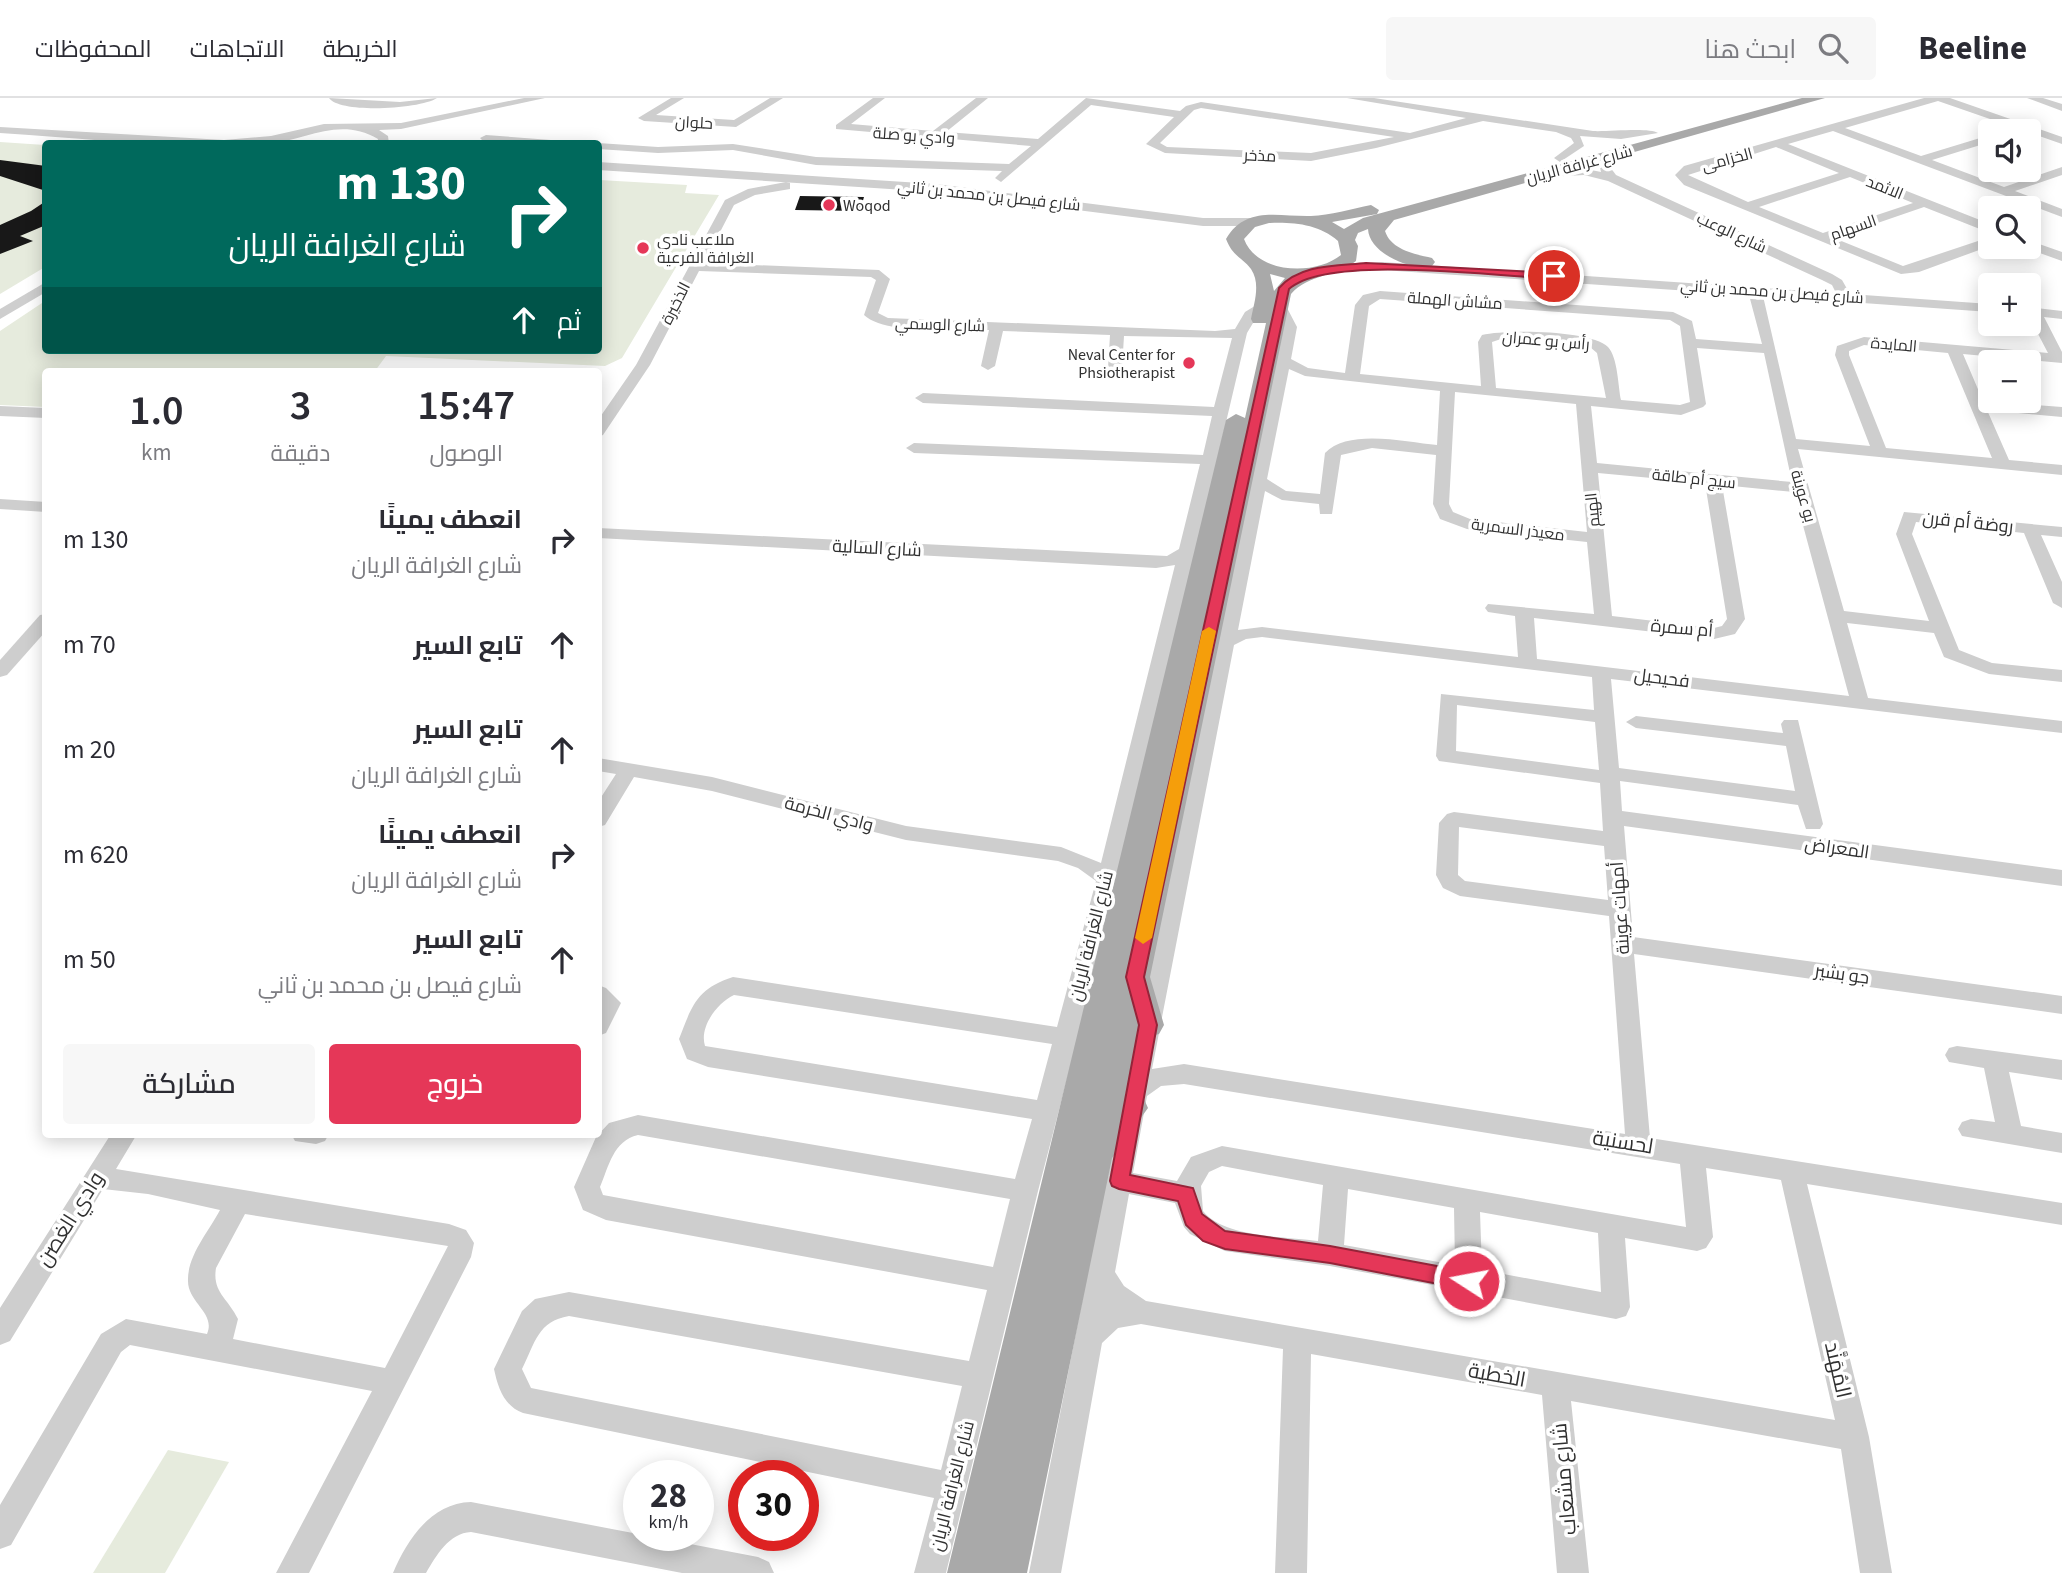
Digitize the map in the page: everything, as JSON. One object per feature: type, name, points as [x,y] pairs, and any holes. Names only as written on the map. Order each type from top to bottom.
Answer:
[{"type":"main road","name":"شارع غرافة الريان","points":[[1311,221],[1350,216],[1782,98]]},
{"type":"main road","name":"شارع غرافة الريان","points":[[1319,271],[1346,262],[1348,244],[1354,228],[1818,98]]},
{"type":"main road","points":[[1388,217],[1376,230],[1381,242],[1399,253],[1426,262]]},
{"type":"main road","points":[[1319,271],[1284,272],[1258,265],[1241,253],[1235,244],[1239,230],[1252,222],[1272,218],[1311,221],[1332,229],[1348,244]]},
{"type":"main road","name":"شارع الغرافة الريان","points":[[1006,1573],[1220,580],[1275,381],[1271,307],[1266,283],[1258,265]]},
{"type":"main road","name":"شارع الغرافة الريان","points":[[968,1573],[1190,613],[1195,542],[1271,307],[1287,284],[1319,271]]},
{"type":"main road","points":[[1220,580],[1232,610]]},
{"type":"main road","points":[[1179,581],[1190,613]]},
{"type":"main road","points":[[1199,678],[1225,648]]},
{"type":"main road","points":[[1116,837],[1148,797]]},
{"type":"main road","points":[[1104,888],[1118,929]]},
{"type":"main road","points":[[1135,977],[1147,1033]]},
{"type":"main road","points":[[1095,1156],[1134,1100]]},
{"type":"street","points":[[334,98],[337,102],[391,105],[432,98]]},
{"type":"street","points":[[467,98],[488,110]]},
{"type":"street","points":[[269,140],[317,129],[396,127],[540,98]]},
{"type":"street","name":"حلوان","points":[[679,98],[644,118],[732,124],[740,122],[778,98]]},
{"type":"street","name":"وادي بو صلة","points":[[880,98],[840,127],[1039,143]]},
{"type":"street","points":[[934,136],[984,98]]},
{"type":"street","points":[[1352,98],[1403,101],[1482,118],[1613,136],[1651,133]]},
{"type":"street","points":[[1938,98],[1992,119]]},
{"type":"street","name":"الخزامى","points":[[1938,98],[1688,169],[1681,175],[1688,182],[1901,270],[1914,269],[1978,245]]},
{"type":"street","points":[[2032,98],[2062,108]]},
{"type":"street","points":[[997,188],[1011,169],[1090,99]]},
{"type":"street","name":"مذخر","points":[[1090,99],[1182,115]]},
{"type":"street","name":"مذخر","points":[[1409,136],[1205,104],[1193,106],[1153,146],[1165,150],[1311,157],[1409,136],[1482,118]]},
{"type":"street","points":[[419,137],[437,126],[438,119]]},
{"type":"street","points":[[393,140],[438,119]]},
{"type":"street","points":[[1545,127],[1570,134],[1580,142],[1577,148],[1560,158]]},
{"type":"street","points":[[356,128],[380,134],[382,140]]},
{"type":"street","points":[[1835,128],[2062,213]]},
{"type":"street","points":[[0,133],[143,140]]},
{"type":"street","points":[[0,133],[85,140]]},
{"type":"street","points":[[2041,135],[2062,141]]},
{"type":"street","points":[[486,138],[512,140]]},
{"type":"street","points":[[1921,160],[1978,142]]},
{"type":"street","name":"الاثمد","points":[[1780,145],[1978,224]]},
{"type":"street","points":[[602,146],[658,150],[733,147],[816,160],[869,164],[912,162],[1011,169]]},
{"type":"street","points":[[1612,178],[1603,166],[1622,152]]},
{"type":"street","name":"شارع فيصل بن محمد بن ثاني","points":[[602,166],[975,191],[997,188],[1203,222],[1252,222]]},
{"type":"street","name":"شارع الوعب","points":[[1546,173],[1584,171],[1612,178],[1827,277],[1837,283],[1844,296]]},
{"type":"street","name":"شارع فيصل بن محمد بن ثاني","points":[[602,172],[802,184],[993,202],[1188,230],[1235,244]]},
{"type":"street","points":[[2004,191],[2062,172]]},
{"type":"street","points":[[1746,207],[1850,173]]},
{"type":"street","points":[[635,174],[712,184],[730,195],[729,203]]},
{"type":"street","points":[[729,203],[752,192],[802,184]]},
{"type":"street","name":"الذخيرة","points":[[602,426],[643,365],[729,203]]},
{"type":"street","name":"السهام","points":[[1821,238],[1924,203]]},
{"type":"street","points":[[1733,232],[1776,219]]},
{"type":"street","name":"شارع فيصل بن محمد بن ثاني","points":[[1348,244],[1382,258],[1496,271],[1978,307]]},
{"type":"street","points":[[2041,249],[2062,257]]},
{"type":"street","name":"شارع فيصل بن محمد بن ثاني","points":[[1319,271],[1382,266],[1496,271]]},
{"type":"street","name":"شارع الوسمي","points":[[694,267],[874,273],[883,279],[871,315],[875,319],[1215,335],[1240,333]]},
{"type":"street","points":[[0,305],[42,279]]},
{"type":"street","points":[[0,315],[42,289]]},
{"type":"street","name":"بو عوينة","points":[[1754,290],[1770,349],[1789,443],[1860,702]]},
{"type":"street","name":"مشاش الهملة","points":[[1275,381],[1305,372],[1352,377],[1447,387],[1681,410],[1698,404],[1687,324],[1673,316],[1380,295],[1368,298],[1362,304],[1352,377]]},
{"type":"street","name":"شارع الغرافة الريان","points":[[930,1573],[1179,581],[1195,542],[1209,460],[1240,333],[1250,315],[1271,307],[1290,324],[1275,381],[1259,481],[1100,1270],[1045,1573]]},
{"type":"street","points":[[2041,313],[2062,315]]},
{"type":"street","points":[[988,366],[997,326]]},
{"type":"street","name":"المايدة","points":[[2041,327],[2060,359]]},
{"type":"street","points":[[1115,368],[1118,331]]},
{"type":"street","name":"رأس بو عمران","points":[[1489,391],[1485,342],[1488,338],[1501,335],[1581,341],[1594,343],[1604,351],[1614,403]]},
{"type":"street","name":"المايدة","points":[[1880,453],[1842,349],[1852,343],[1864,341],[2060,359]]},
{"type":"street","points":[[1690,343],[1770,349]]},
{"type":"street","points":[[1954,349],[1978,405]]},
{"type":"street","name":"معيذر السمرية","points":[[1447,387],[1441,504],[1446,515],[1467,524],[1594,538]]},
{"type":"street","points":[[923,398],[1221,412]]},
{"type":"street","name":"الهيم","points":[[1583,400],[1602,620]]},
{"type":"street","points":[[2041,410],[2062,412]]},
{"type":"street","points":[[0,411],[42,413]]},
{"type":"street","points":[[1981,413],[2003,465]]},
{"type":"street","points":[[1259,481],[1282,495],[1326,505],[1333,453],[1346,444],[1361,443],[1444,452]]},
{"type":"street","points":[[1789,443],[2062,470]]},
{"type":"street","points":[[914,448],[1209,460]]},
{"type":"street","name":"سيج أم طاقة","points":[[1587,467],[1801,488]]},
{"type":"street","name":"أم سمرة","points":[[1494,608],[1714,634],[1729,630],[1736,619],[1713,481]]},
{"type":"street","points":[[1254,504],[1282,495]]},
{"type":"street","points":[[0,504],[42,506]]},
{"type":"street","name":"روضة أم قرن","points":[[2062,531],[1910,516],[1904,534],[1951,653],[1989,668],[2062,676]]},
{"type":"street","points":[[2030,528],[2061,599]]},
{"type":"street","name":"شارع السالية","points":[[602,533],[1156,564],[1172,561],[1195,542]]},
{"type":"street","name":"شارع السالية","points":[[1156,564],[1179,581]]},
{"type":"street","name":"فحيحيل","points":[[1232,610],[1240,623],[1262,632]]},
{"type":"street","points":[[1524,611],[1528,662]]},
{"type":"street","points":[[1837,617],[1941,628]]},
{"type":"street","points":[[0,671],[42,624]]},
{"type":"street","name":"فحيحيل","points":[[1225,648],[1242,634],[1262,632],[2062,727]]},
{"type":"street","name":"أمهات عوينة","points":[[1601,671],[1638,1144]]},
{"type":"street","points":[[1605,717],[1448,698],[1446,756],[1808,799]]},
{"type":"street","points":[[1636,722],[1793,732],[1814,824]]},
{"type":"street","name":"وادي الخرمة","points":[[602,765],[744,791],[906,833],[1060,854],[1086,863],[1104,888]]},
{"type":"street","points":[[602,813],[629,769]]},
{"type":"street","name":"المعراض","points":[[1612,817],[2062,878]]},
{"type":"street","points":[[1614,840],[1454,819],[1449,823],[1447,876],[1451,883],[1460,888],[1620,910]]},
{"type":"street","name":"وادي الخرمة","points":[[1060,854],[1089,852],[1116,837]]},
{"type":"street","name":"جو بشير","points":[[1622,943],[2062,1005]]},
{"type":"street","points":[[1046,1111],[708,1058],[695,1052],[691,1039],[706,1000],[716,991],[733,986],[1065,1037]]},
{"type":"street","points":[[602,997],[609,1003],[602,1018]]},
{"type":"street","name":"لحسنية","points":[[1147,1033],[1158,1060],[1184,1073]]},
{"type":"street","points":[[1957,1055],[2062,1070]]},
{"type":"street","points":[[1994,1060],[2010,1135]]},
{"type":"street","name":"لحسنية","points":[[1134,1100],[1156,1077],[1184,1073],[2062,1214]]},
{"type":"street","points":[[1003,1280],[606,1209],[592,1202],[587,1187],[605,1144],[618,1130],[638,1125],[1025,1191]]},
{"type":"street","points":[[1971,1129],[2062,1143]]},
{"type":"street","name":"وادي الغصن","points":[[0,1332],[8,1303],[92,1185],[121,1138]]},
{"type":"street","points":[[1611,1224],[1616,1307],[1330,1254],[1225,1240],[1210,1234],[1193,1219],[1186,1194],[1192,1174],[1204,1160],[1222,1156],[1699,1239],[1692,1154]]},
{"type":"street","name":"المُهَنَّد","points":[[1791,1169],[1854,1437],[1876,1573]]},
{"type":"street","points":[[1330,1254],[1336,1177]]},
{"type":"street","points":[[1119,1181],[1186,1194]]},
{"type":"street","points":[[92,1185],[156,1198],[193,1195],[457,1236],[462,1249],[292,1573]]},
{"type":"street","points":[[1467,1199],[1469,1281]]},
{"type":"street","points":[[215,1348],[224,1319],[205,1298],[200,1278],[203,1266],[239,1202]]},
{"type":"street","name":"الخطية","points":[[1100,1270],[1114,1295],[1141,1312]]},
{"type":"street","points":[[951,1487],[523,1400],[511,1384],[508,1369],[532,1320],[545,1308],[569,1304],[979,1376]]},
{"type":"street","name":"الخطية","points":[[1087,1339],[1111,1317],[1141,1312],[1854,1437]]},
{"type":"street","points":[[0,1534],[117,1336],[135,1333],[392,1382]]},
{"type":"street","points":[[1291,1573],[1297,1340]]},
{"type":"street","name":"شارع مشعاب","points":[[1555,1386],[1573,1573]]},
{"type":"street","points":[[410,1573],[419,1552],[437,1533],[458,1518],[483,1517],[758,1573]]},
{"type":"shaded area","points":[[0,142],[42,145],[42,269],[0,294]]},
{"type":"shaded area","name":"ملاعب نادي الغرافة الفرعية","points":[[602,180],[687,185],[685,193],[719,195],[622,358],[605,366],[386,356],[377,368],[42,368],[42,407],[0,405],[0,331],[42,303],[42,354],[602,354]]},
{"type":"shaded area","points":[[168,1450],[229,1462],[165,1573],[93,1573]]},
{"type":"building","points":[[0,160],[42,165],[42,190],[0,176]]},
{"type":"building","name":"Woqod","points":[[800,196],[864,197],[860,211],[795,210]]},
{"type":"building","points":[[42,204],[42,227],[20,236],[33,241],[0,254],[0,225]]},
{"type":"slow traffic","points":[[1143,938],[1209,631]]},
{"type":"place","name":"Woqod","points":[[829,205]]},
{"type":"place","name":"ملاعب نادي الغرافة الفرعية","points":[[643,248]]},
{"type":"place","name":"Neval Center for Phsiotherapist","points":[[1189,363]]},
{"type":"route","points":[[1469,1281],[1330,1254],[1225,1240],[1210,1234],[1193,1219],[1186,1194],[1119,1181],[1148,1025],[1135,977],[1284,288],[1293,280],[1310,273],[1366,266],[1554,276]]}]
